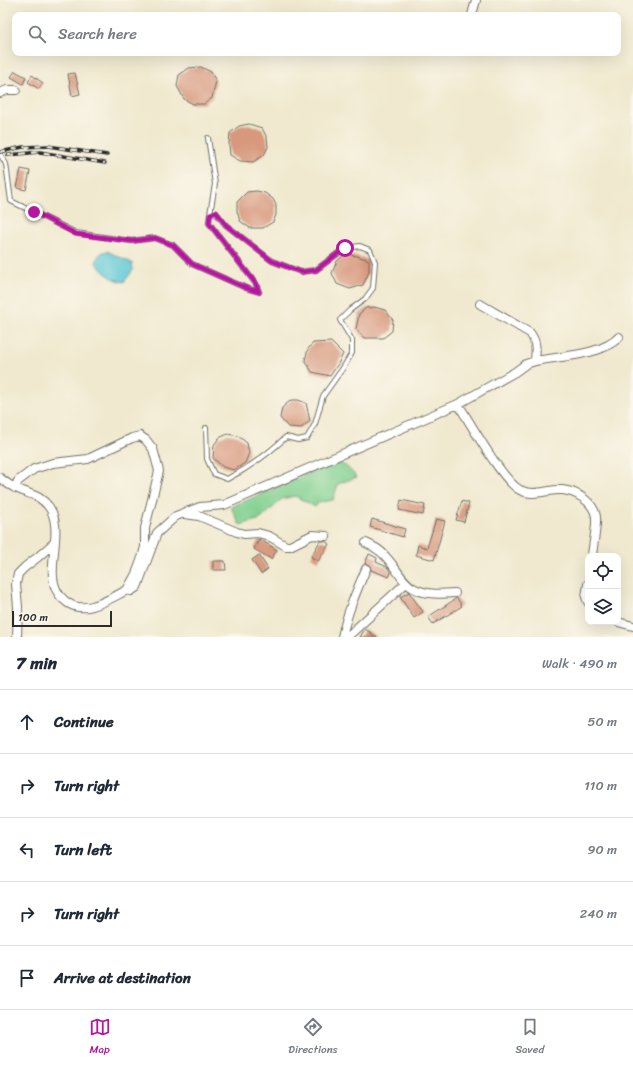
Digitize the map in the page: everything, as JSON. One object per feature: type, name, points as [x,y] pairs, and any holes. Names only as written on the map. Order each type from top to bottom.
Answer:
[{"type":"street","points":[[473,12],[476,0]]},
{"type":"street","points":[[0,93],[8,90],[16,90]]},
{"type":"street","points":[[480,304],[530,333],[535,340],[535,361]]},
{"type":"street","points":[[0,478],[15,488],[40,497],[50,509],[56,525],[53,572],[55,587],[60,596],[73,607],[85,608],[98,605],[127,590],[132,591],[137,587],[157,533],[176,516],[200,507],[224,505],[458,404],[515,372],[526,364],[535,361],[600,350],[614,342],[618,337]]},
{"type":"street","points":[[458,404],[500,469],[511,483],[520,490],[529,493],[562,490],[582,497],[594,508],[596,518],[592,553]]},
{"type":"street","points":[[15,488],[18,481],[34,469],[53,462],[88,459],[132,438],[140,436],[146,440],[153,449],[159,471],[145,528],[145,547],[136,574],[127,590]]},
{"type":"street","points":[[182,514],[199,516],[244,534],[258,533],[269,536],[286,546],[290,546],[312,534],[326,536]]},
{"type":"street","points":[[17,637],[18,607],[16,584],[18,574],[25,566],[55,542]]},
{"type":"street","points":[[366,543],[379,550],[406,583],[414,589],[441,594],[455,593]]},
{"type":"street","points":[[342,637],[352,600],[366,569]]},
{"type":"street","points":[[347,637],[406,583]]},
{"type":"street","points":[[621,623],[633,626]]},
{"type":"lane","points":[[0,154],[6,164],[11,200],[76,234],[132,241],[155,238],[173,245],[192,264],[246,288],[259,292],[256,284],[209,223],[215,184],[208,138]]},
{"type":"lane","points":[[206,428],[207,458],[214,474],[227,479],[248,468],[274,448],[286,436],[298,440],[307,438],[315,424],[323,396],[352,353],[352,340],[340,320],[350,310],[365,299],[374,288],[376,274],[375,262],[370,250],[360,246],[345,248],[316,270],[301,272],[272,261],[226,225],[216,212],[210,214]]},
{"type":"green space","points":[[335,462],[346,466],[357,477],[338,484],[333,500],[320,502],[315,507],[295,496],[282,499],[261,519],[240,525],[231,507]]},
{"type":"water","points":[[107,251],[132,263],[133,270],[124,282],[108,276],[96,263],[99,255]]},
{"type":"building","points":[[201,67],[211,72],[216,81],[212,98],[204,104],[193,104],[184,99],[177,86],[179,75],[189,68]]},
{"type":"building","points":[[15,71],[26,77],[23,84],[11,77]]},
{"type":"building","points":[[75,73],[80,94],[72,96],[68,74]]},
{"type":"building","points":[[32,75],[43,83],[39,89],[28,82]]},
{"type":"building","points":[[249,124],[262,128],[267,138],[268,147],[264,155],[253,162],[240,161],[230,155],[230,133],[239,126]]},
{"type":"building","points":[[21,169],[30,171],[26,190],[17,188]]},
{"type":"building","points":[[257,191],[265,193],[273,199],[276,205],[276,215],[273,222],[263,228],[250,228],[240,221],[237,211],[237,202],[247,192]]},
{"type":"building","points":[[345,254],[369,260],[369,272],[363,285],[350,289],[337,284],[332,273],[337,261]]},
{"type":"building","points":[[374,307],[385,310],[393,320],[392,331],[383,338],[364,338],[356,329],[359,314],[366,308]]},
{"type":"building","points":[[331,342],[343,354],[338,364],[330,376],[312,372],[305,360],[308,349],[313,343]]},
{"type":"building","points":[[291,400],[298,400],[306,403],[310,421],[301,428],[288,427],[280,418],[282,408]]},
{"type":"building","points":[[228,434],[238,436],[247,443],[249,453],[245,463],[234,470],[223,467],[213,458],[214,445],[219,438]]},
{"type":"building","points":[[401,500],[425,505],[423,515],[399,510]]},
{"type":"building","points":[[462,501],[469,503],[464,522],[456,520]]},
{"type":"building","points":[[372,519],[405,529],[403,537],[370,527]]},
{"type":"building","points":[[436,519],[445,521],[434,560],[416,555],[418,545],[427,548]]},
{"type":"building","points":[[259,539],[277,550],[271,559],[254,549]]},
{"type":"building","points":[[320,541],[325,541],[329,544],[318,561],[311,557]]},
{"type":"building","points":[[369,554],[377,558],[376,562],[387,567],[391,573],[389,577],[371,570],[370,565],[365,564]]},
{"type":"building","points":[[259,555],[268,569],[261,574],[252,560]]},
{"type":"building","points":[[213,561],[225,561],[226,570],[213,570]]},
{"type":"building","points":[[409,592],[423,612],[414,618],[400,597]]},
{"type":"building","points":[[457,598],[462,606],[433,624],[428,617]]},
{"type":"building","points":[[365,629],[377,637],[360,637]]},
{"type":"railway","points":[[0,152],[23,147],[48,146],[107,155]]},
{"type":"railway","points":[[8,155],[40,152],[105,163]]},
{"type":"route","points":[[34,212],[76,234],[132,241],[155,238],[173,245],[192,264],[246,288],[259,292],[256,284],[209,223],[210,214],[216,212],[226,225],[272,261],[301,272],[316,270],[345,248]]}]
